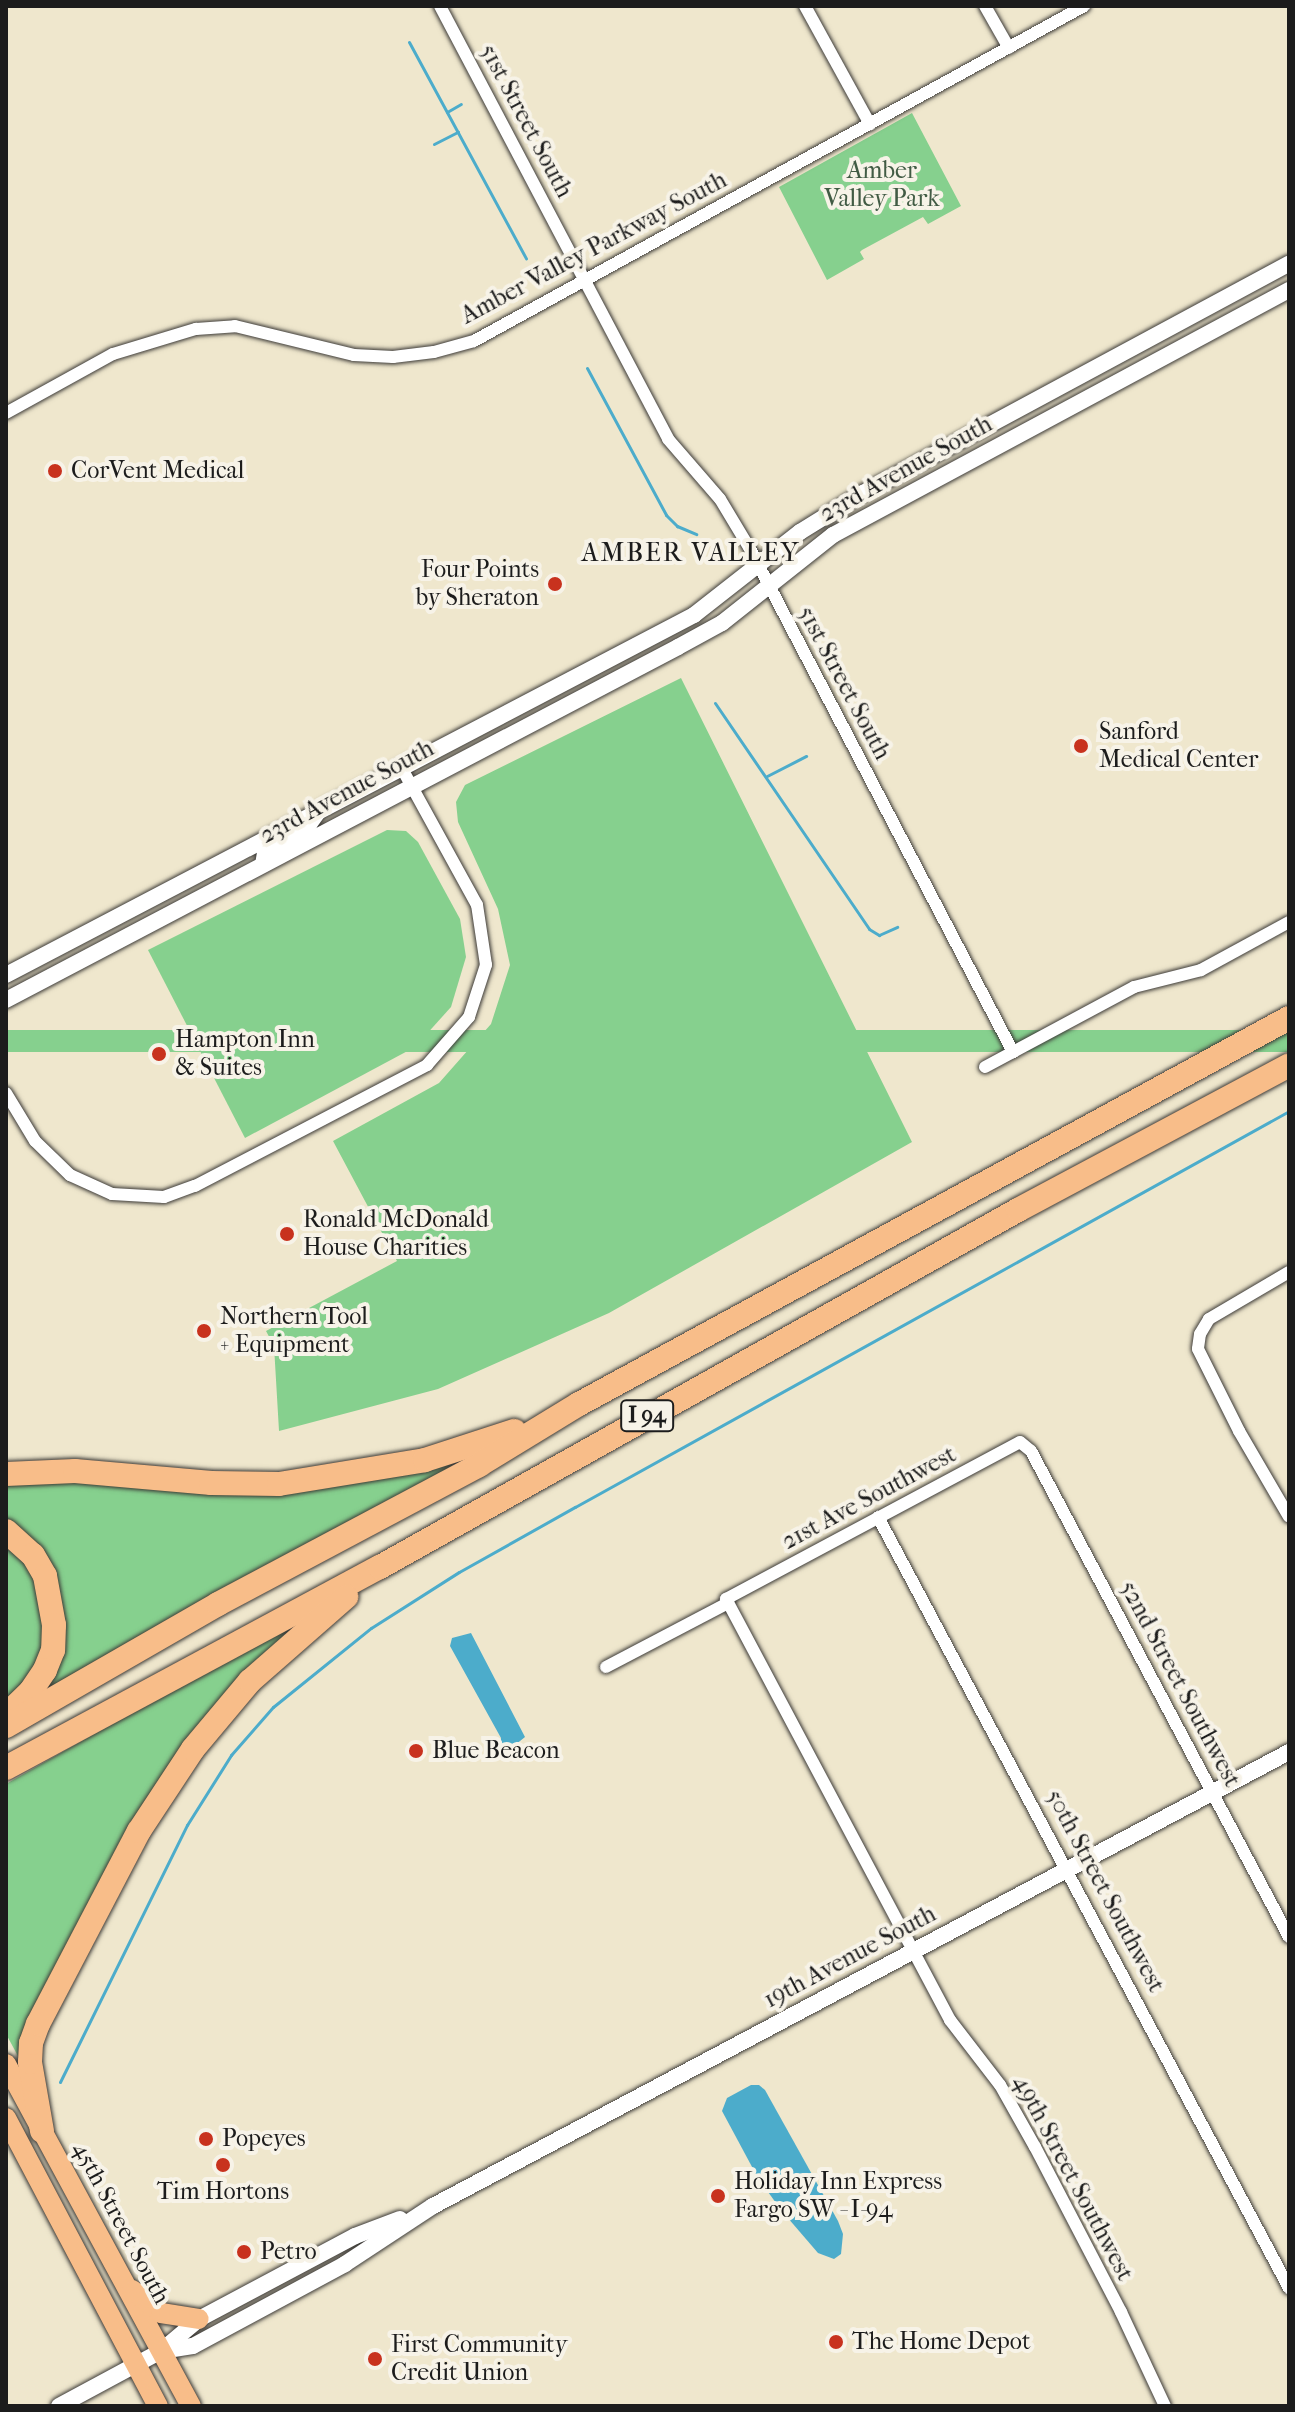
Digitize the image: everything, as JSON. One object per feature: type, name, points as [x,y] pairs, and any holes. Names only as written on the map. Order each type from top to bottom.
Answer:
[{"type":"highway","name":"I 94","points":[[6,1726],[218,1604],[479,1465],[579,1404],[1289,1018]]},
{"type":"highway","name":"I 94","points":[[6,1768],[395,1559],[991,1225],[1283,1068]]},
{"type":"highway","points":[[6,1474],[75,1471],[211,1483],[279,1484],[368,1472],[425,1460],[503,1435],[579,1404]]},
{"type":"highway","points":[[6,1531],[33,1555],[45,1576],[54,1625],[53,1650],[45,1670],[31,1691],[6,1715]]},
{"type":"highway","points":[[42,2131],[30,2062],[31,2043],[139,1831],[193,1749],[250,1681],[325,1613],[395,1559]]},
{"type":"main road","name":"45th Street South","points":[[6,2064],[191,2406]]},
{"type":"main road","points":[[6,2118],[158,2406]]},
{"type":"main road","points":[[125,2284],[161,2313],[199,2319]]},
{"type":"street","name":"51st Street South","points":[[440,6],[587,280],[668,439],[720,499],[769,586],[1013,1052]]},
{"type":"street","points":[[805,6],[870,124]]},
{"type":"street","points":[[985,6],[1009,48]]},
{"type":"street","name":"Amber Valley Parkway South","points":[[6,413],[113,354],[165,336],[235,326],[354,355],[393,357],[434,352],[501,328],[1084,6]]},
{"type":"street","name":"23rd Avenue South","points":[[6,975],[694,615],[800,532],[863,493],[1289,264]]},
{"type":"street","name":"23rd Avenue South","points":[[6,1000],[700,635],[833,535],[1289,290]]},
{"type":"street","points":[[6,1093],[35,1141],[70,1175],[112,1194],[164,1197],[195,1186],[427,1065],[469,1017],[486,965],[477,905],[401,767]]},
{"type":"street","name":"23rd Avenue South","points":[[261,865],[263,853],[311,825],[323,808]]},
{"type":"street","name":"23rd Avenue South","points":[[199,897],[205,888],[250,862],[247,848]]},
{"type":"street","points":[[985,1067],[1134,987],[1201,970],[1289,922]]},
{"type":"street","points":[[1289,1272],[1209,1319],[1200,1334],[1198,1349],[1239,1431],[1289,1517]]},
{"type":"street","name":"21st Ave Southwest","points":[[606,1667],[1020,1442],[1031,1451]]},
{"type":"street","name":"52nd Street Southwest","points":[[1031,1451],[1289,1937]]},
{"type":"street","name":"50th Street Southwest","points":[[878,1517],[1289,2288]]},
{"type":"street","name":"49th Street Southwest","points":[[727,1601],[950,2020],[1000,2085],[1121,2312],[1165,2406]]},
{"type":"street","name":"19th Avenue South","points":[[161,2351],[193,2346],[345,2264],[433,2206],[1289,1752]]},
{"type":"street","name":"19th Avenue South","points":[[59,2406],[161,2351],[199,2319],[355,2236],[433,2206]]},
{"type":"green space","name":"Amber Valley Park","points":[[912,113],[961,206],[928,224],[923,217],[862,250],[864,259],[827,280],[779,187]]},
{"type":"green space","points":[[681,678],[912,1142],[609,1313],[438,1389],[279,1431],[274,1346],[266,1331],[397,1261],[333,1141],[439,1083],[491,1024],[510,965],[498,909],[458,822],[456,802],[465,785]]},
{"type":"green space","points":[[387,830],[406,831],[418,842],[460,919],[466,957],[451,1007],[415,1047],[245,1138],[148,950]]},
{"type":"green space","points":[[6,1030],[1289,1030],[1289,1052],[6,1052]]},
{"type":"green space","points":[[447,1460],[453,1467],[49,1689],[45,1684],[64,1624],[6,1523],[6,1481],[142,1485]]},
{"type":"green space","points":[[6,1540],[41,1580],[43,1661],[6,1706]]},
{"type":"green space","points":[[303,1616],[308,1622],[207,1720],[24,2067],[6,2034],[6,1784]]},
{"type":"water","points":[[471,1633],[525,1737],[510,1749],[500,1745],[501,1738],[450,1646],[452,1638]]},
{"type":"water","points":[[751,2085],[759,2085],[765,2090],[838,2221],[843,2234],[841,2254],[834,2259],[818,2253],[781,2210],[758,2178],[722,2111],[727,2098]]},
{"type":"waterway","points":[[409,42],[526,258]]},
{"type":"waterway","points":[[447,112],[461,104]]},
{"type":"waterway","points":[[434,144],[458,132]]},
{"type":"waterway","points":[[587,368],[666,515],[677,526],[696,534]]},
{"type":"waterway","points":[[715,703],[869,929],[879,935],[897,927]]},
{"type":"waterway","points":[[767,776],[806,756]]},
{"type":"waterway","points":[[60,2082],[187,1825],[231,1755],[273,1707],[371,1628],[459,1572],[1289,1111]]},
{"type":"place","name":"CorVent Medical","points":[[55,471]]},
{"type":"place","name":"Four Points by Sheraton","points":[[555,584]]},
{"type":"place","name":"Sanford Medical Center","points":[[1081,746]]},
{"type":"place","name":"Hampton Inn & Suites","points":[[159,1054]]},
{"type":"place","name":"Ronald McDonald House Charities","points":[[287,1234]]},
{"type":"place","name":"Northern Tool + Equipment","points":[[204,1331]]},
{"type":"place","name":"Blue Beacon","points":[[416,1751]]},
{"type":"place","name":"Popeyes","points":[[206,2139]]},
{"type":"place","name":"Tim Hortons","points":[[223,2165]]},
{"type":"place","name":"Holiday Inn Express Fargo SW - I-94","points":[[718,2196]]},
{"type":"place","name":"Petro","points":[[244,2252]]},
{"type":"place","name":"The Home Depot","points":[[836,2342]]},
{"type":"place","name":"First Community Credit Union","points":[[375,2359]]},
{"type":"district","name":"AMBER VALLEY","points":[[691,553]]}]
